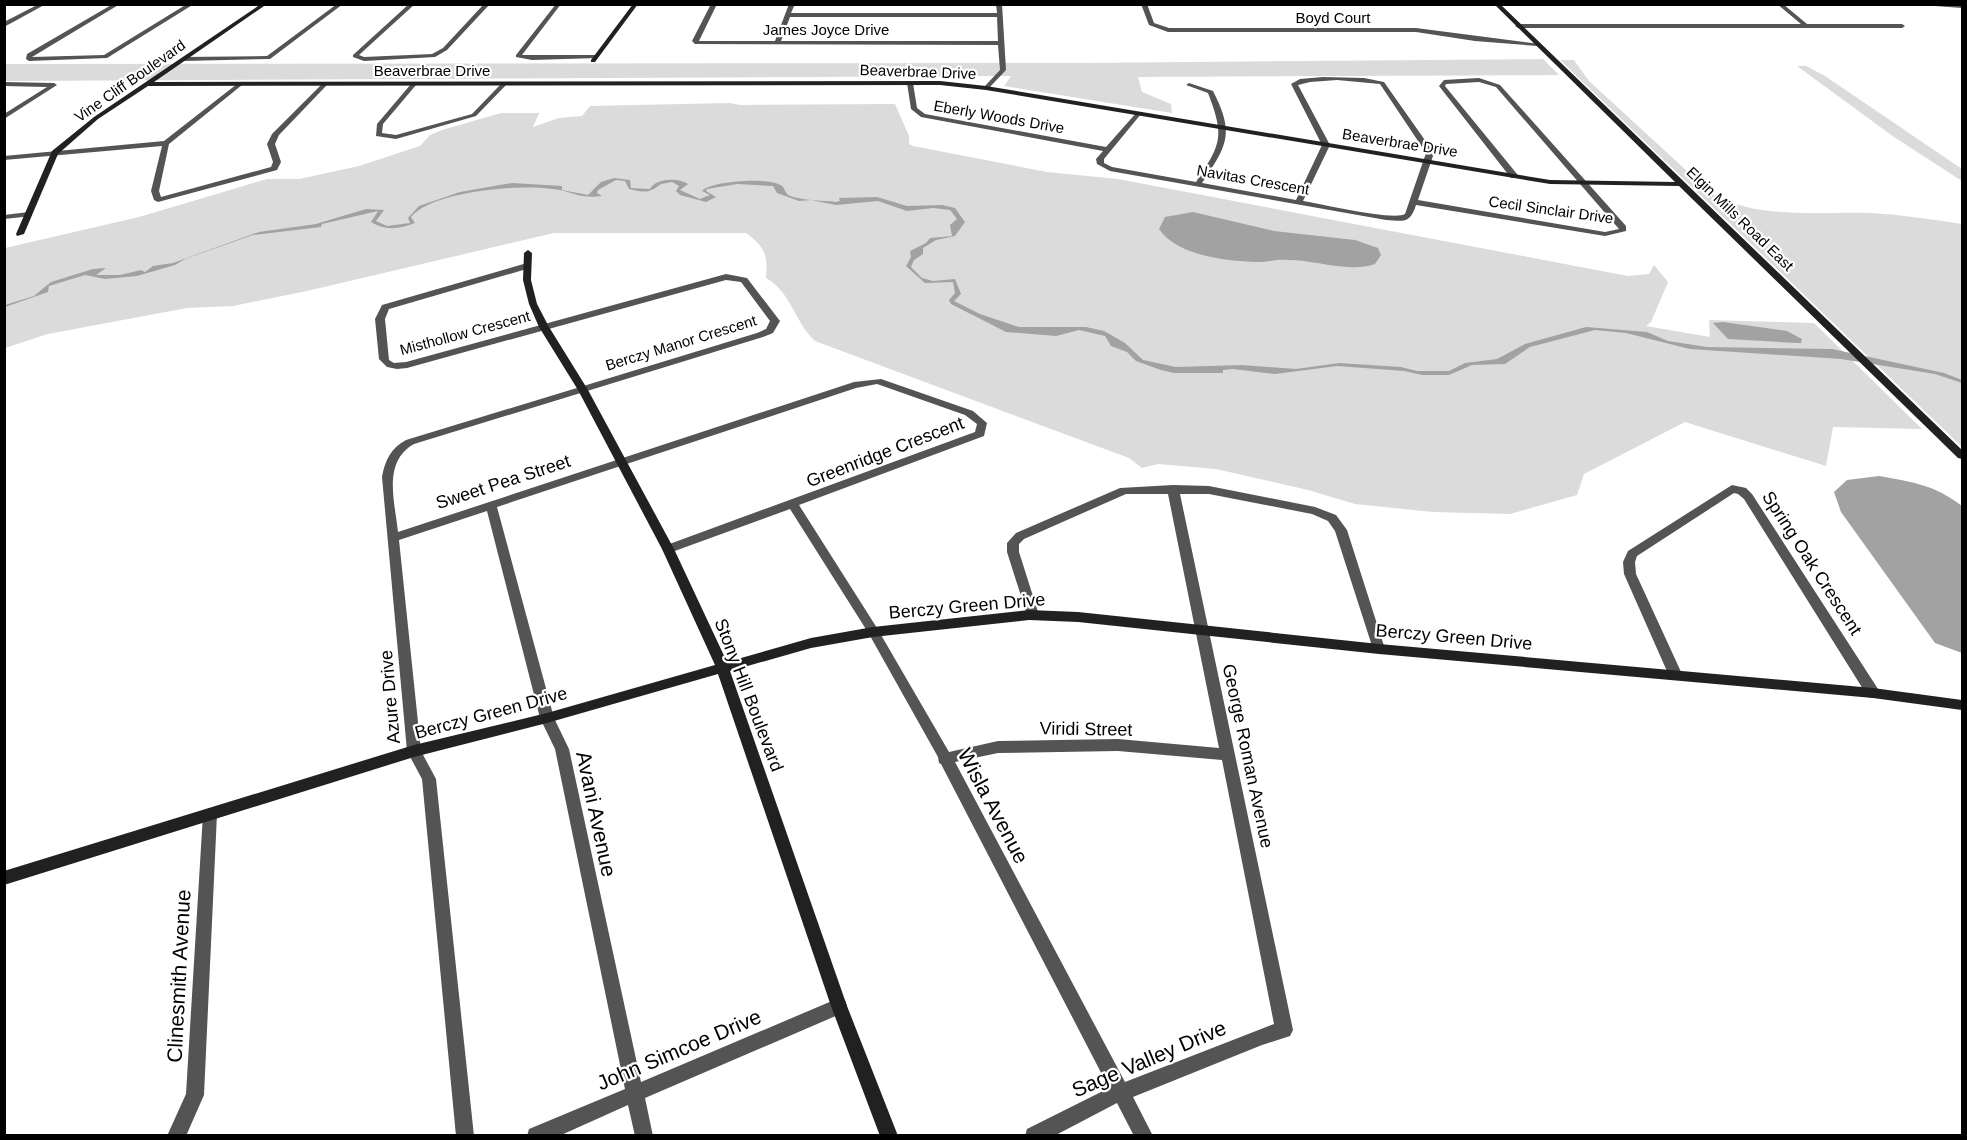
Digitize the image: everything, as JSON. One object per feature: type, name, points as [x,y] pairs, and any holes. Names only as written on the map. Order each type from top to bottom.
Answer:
[{"type":"street","points":[[4,25],[44,4]]},
{"type":"street","points":[[118,4],[29,55],[29,59],[105,57],[192,4]]},
{"type":"street","name":"Vine Cliff Boulevard","points":[[20,234],[55,153],[96,118],[265,4]]},
{"type":"street","points":[[184,59],[262,59],[275,55],[341,4]]},
{"type":"street","points":[[413,4],[355,56],[364,58],[433,56],[445,49],[488,4]]},
{"type":"street","points":[[559,4],[518,56],[595,59],[636,4]]},
{"type":"street","name":"James Joyce Drive","points":[[714,4],[695,41],[697,43],[1000,43]]},
{"type":"street","points":[[777,44],[792,4]]},
{"type":"street","points":[[986,88],[1003,70],[999,4]]},
{"type":"street","name":"Boyd Court","points":[[1144,4],[1151,24],[1168,30],[1416,30],[1537,44]]},
{"type":"street","name":"Elgin Mills Road East","points":[[1496,4],[1962,456]]},
{"type":"street","points":[[1779,4],[1806,25]]},
{"type":"street","points":[[1935,4],[1962,6]]},
{"type":"street","points":[[789,15],[999,15]]},
{"type":"street","points":[[1518,26],[1902,26]]},
{"type":"street","points":[[1514,176],[1442,86],[1444,82],[1479,80],[1498,86],[1584,184]]},
{"type":"street","points":[[1299,202],[1326,145],[1294,86],[1295,81],[1378,81],[1385,86],[1429,149],[1428,162],[1414,202]]},
{"type":"street","name":"Beaverbrae Drive","points":[[146,84],[910,83],[986,88],[1514,176],[1584,184],[1682,184]]},
{"type":"street","name":"Eberly Woods Drive","points":[[910,83],[914,109],[923,116],[1108,150]]},
{"type":"street","points":[[4,84],[55,86],[4,117]]},
{"type":"street","points":[[4,158],[165,143],[239,84]]},
{"type":"street","points":[[165,143],[155,191],[158,200],[265,172],[276,165],[271,144],[276,134],[324,85]]},
{"type":"street","points":[[413,85],[380,124],[378,135],[396,137],[474,116],[503,85]]},
{"type":"street","points":[[1189,85],[1211,92],[1225,128],[1223,142],[1198,184]]},
{"type":"street","points":[[1108,150],[1138,113]]},
{"type":"street","name":"Navitas Crescent","points":[[1108,150],[1099,162],[1110,169],[1399,219],[1407,218],[1414,202]]},
{"type":"street","name":"Cecil Sinclair Drive","points":[[1414,202],[1605,234],[1622,231],[1623,228],[1584,184]]},
{"type":"street","points":[[4,217],[29,213]]},
{"type":"street","name":"Stony Hill Boulevard","points":[[528,253],[527,266],[533,304],[544,327],[583,390],[623,462],[668,549],[722,666],[839,1006],[889,1136]]},
{"type":"street","name":"Misthollow Crescent","points":[[527,266],[385,308],[380,319],[384,359],[394,367],[407,365],[544,327]]},
{"type":"street","name":"Berczy Manor Crescent","points":[[544,327],[726,277],[744,280],[775,321],[770,331],[760,335],[583,390]]},
{"type":"street","name":"Greenridge Crescent","points":[[623,462],[854,385],[878,381],[969,413],[982,423],[980,434],[968,440],[668,549]]},
{"type":"street","name":"Azure Drive","points":[[465,1136],[429,779],[414,751],[395,537],[387,477],[390,460],[404,445],[583,390]]},
{"type":"street","name":"Sweet Pea Street","points":[[395,537],[623,462]]},
{"type":"street","name":"George Roman Avenue","points":[[1173,489],[1284,1030]]},
{"type":"street","name":"Spring Oak Crescent","points":[[1675,674],[1630,574],[1629,562],[1632,554],[1732,489],[1737,489],[1748,497],[1873,693]]},
{"type":"street","points":[[1033,615],[1013,552],[1013,543],[1020,536],[1124,491],[1209,490],[1315,511],[1332,518],[1341,530],[1379,649]]},
{"type":"street","name":"Wisla Avenue","points":[[793,504],[873,632],[944,759],[1144,1136]]},
{"type":"street","name":"Avani Avenue","points":[[491,505],[547,718],[562,749],[645,1136]]},
{"type":"street","name":"Berczy Green Drive","points":[[4,878],[414,751],[547,718],[722,666],[810,643],[873,632],[1033,615],[1202,629],[1379,649],[1873,693],[1962,705]]},
{"type":"street","name":"Viridi Street","points":[[944,759],[998,747],[1107,745],[1228,755]]},
{"type":"street","name":"Clinesmith Avenue","points":[[176,1136],[195,1095],[210,814]]},
{"type":"street","name":"John Simcoe Drive","points":[[536,1136],[839,1006]]},
{"type":"street","name":"Sage Valley Drive","points":[[1034,1136],[1121,1093],[1262,1036],[1284,1030]]},
{"type":"shaded area","points":[[1543,59],[1559,75],[1138,77],[1142,92],[1171,104],[1172,113],[1004,86],[1011,76],[5,81],[4,64],[1080,63]]},
{"type":"shaded area","points":[[1560,60],[1574,60],[1589,81],[1712,194],[1730,202],[1749,208],[1790,213],[1871,213],[1962,224],[1962,447]]},
{"type":"shaded area","points":[[1797,66],[1806,66],[1825,76],[1962,169],[1962,181],[1894,137]]},
{"type":"shaded area","points":[[730,103],[740,105],[895,104],[909,136],[909,144],[913,146],[1047,172],[1118,179],[1628,276],[1649,274],[1654,265],[1668,282],[1651,322],[1646,326],[1710,337],[1709,320],[1814,323],[1922,429],[1833,427],[1826,466],[1685,422],[1584,474],[1577,495],[1510,514],[1433,512],[1355,504],[1308,490],[1216,469],[1158,464],[1142,468],[1129,458],[815,341],[781,291],[766,278],[764,252],[746,233],[554,233],[307,291],[233,306],[187,308],[48,334],[5,348],[5,248],[139,217],[267,179],[299,179],[359,166],[420,146],[430,135],[442,130],[501,113],[539,113],[533,127],[559,118],[582,116],[590,106]]},
{"type":"shaded area","points":[[614,178],[630,180],[631,188],[650,189],[661,181],[678,180],[688,184],[680,190],[700,199],[710,195],[702,191],[707,188],[729,182],[756,181],[777,184],[783,187],[788,195],[805,199],[836,202],[840,201],[839,198],[877,197],[907,206],[942,205],[955,208],[965,222],[955,236],[936,240],[923,248],[923,254],[914,260],[911,267],[922,278],[933,281],[955,279],[961,294],[954,301],[980,314],[1019,327],[1086,327],[1104,331],[1125,343],[1143,360],[1176,367],[1242,365],[1296,369],[1339,363],[1401,367],[1417,371],[1449,371],[1465,363],[1497,359],[1525,344],[1586,327],[1647,332],[1668,341],[1707,347],[1832,349],[1944,373],[1962,380],[1962,383],[1935,374],[1841,359],[1690,349],[1626,333],[1595,330],[1530,347],[1505,364],[1472,365],[1449,375],[1422,375],[1404,371],[1337,366],[1275,374],[1233,369],[1223,370],[1223,373],[1174,373],[1136,361],[1127,352],[1111,346],[1105,336],[1079,330],[1056,336],[1006,332],[951,304],[949,300],[955,293],[953,282],[925,283],[906,266],[911,257],[910,251],[926,243],[930,238],[952,236],[950,225],[957,219],[950,210],[933,208],[907,211],[878,201],[836,205],[811,200],[799,201],[777,193],[773,186],[737,184],[707,189],[706,191],[716,197],[706,202],[680,195],[676,191],[679,186],[672,182],[643,192],[629,189],[625,181],[616,180],[598,190],[597,193],[602,196],[593,197],[538,188],[478,191],[457,195],[422,208],[411,217],[415,223],[404,227],[387,228],[371,222],[378,211],[322,224],[321,227],[253,235],[185,259],[175,265],[137,276],[105,279],[85,275],[49,286],[48,292],[5,307],[5,305],[34,296],[51,282],[93,269],[106,268],[96,275],[120,275],[141,270],[145,272],[153,266],[173,263],[259,232],[316,224],[366,209],[384,210],[376,221],[387,226],[410,223],[408,218],[419,206],[460,192],[512,183],[562,186],[562,190],[588,195],[601,182]]},
{"type":"shaded area","points":[[1193,212],[1274,231],[1355,240],[1378,248],[1381,255],[1375,264],[1354,267],[1284,260],[1244,261],[1203,255],[1178,245],[1159,229],[1165,217]]},
{"type":"shaded area","points":[[1723,322],[1787,331],[1802,339],[1801,343],[1797,343],[1728,339],[1713,323]]},
{"type":"shaded area","points":[[1879,476],[1933,489],[1962,506],[1962,653],[1935,643],[1841,512],[1834,492],[1847,480]]}]
